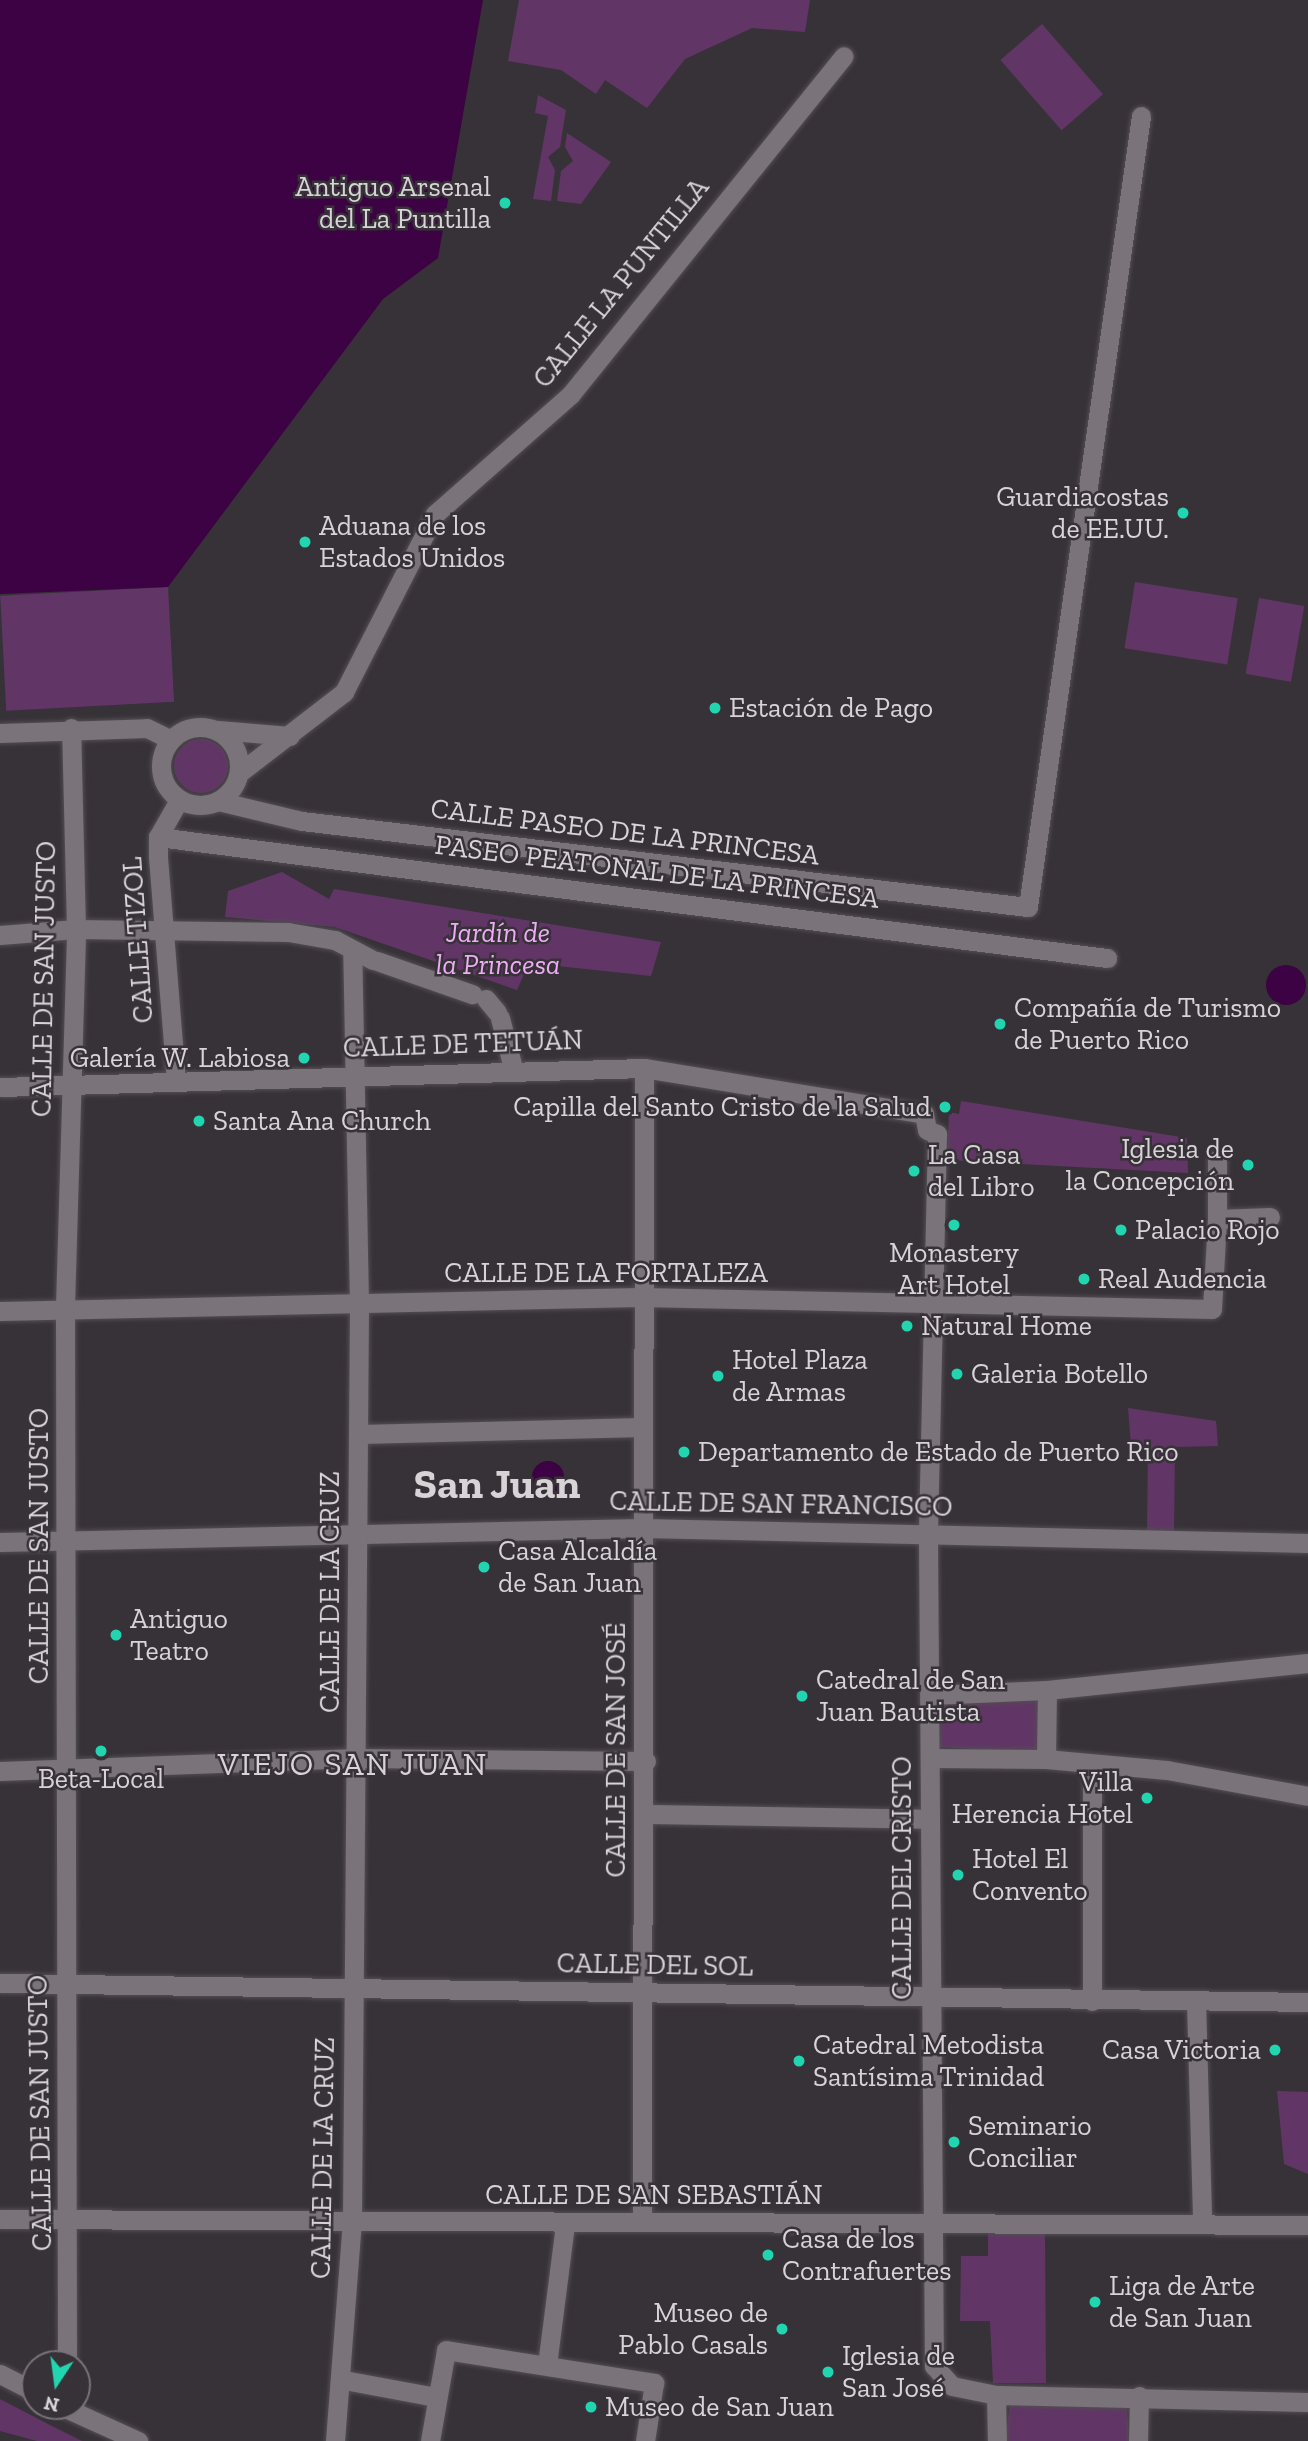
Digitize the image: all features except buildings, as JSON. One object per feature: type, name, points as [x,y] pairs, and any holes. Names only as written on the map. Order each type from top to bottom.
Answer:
[{"type":"street","name":"CALLE LA PUNTILLA","points":[[290,736],[344,692],[435,514],[571,394],[844,56]]},
{"type":"street","name":"CALLE PASEO DE LA PRINCESA","points":[[218,801],[302,821],[1028,907],[1141,116]]},
{"type":"street","points":[[0,733],[71,728],[147,727],[170,739]]},
{"type":"street","name":"CALLE DE SAN JUSTO","points":[[67,2350],[71,2220],[66,1984],[65,1306],[76,929],[71,728]]},
{"type":"street","points":[[187,729],[290,736],[239,773],[218,801],[179,800],[161,765],[170,739],[187,729]]},
{"type":"street","points":[[216,729],[235,747],[239,773]]},
{"type":"street","name":"CALLE TIZOL","points":[[176,1081],[158,837],[179,800]]},
{"type":"street","name":"PASEO PEATONAL DE LA PRINCESA","points":[[158,837],[1107,958]]},
{"type":"street","points":[[0,935],[76,929],[288,932],[335,940],[352,952],[489,1006],[513,1068]]},
{"type":"street","name":"CALLE DE LA CRUZ","points":[[335,2441],[344,2380],[352,2219],[359,1303],[357,1075],[352,952]]},
{"type":"street","name":"CALLE DE TETUÁN","points":[[0,1087],[513,1068],[644,1068],[818,1094],[924,1114]]},
{"type":"street","name":"CALLE DE SAN JOSÉ","points":[[642,2222],[646,1814],[641,1297],[644,1068]]},
{"type":"street","name":"CALLE DEL CRISTO","points":[[924,1114],[928,1130],[937,1134],[930,1302],[928,1536],[934,2366],[952,2386],[996,2395],[1139,2396],[1308,2402]]},
{"type":"street","points":[[1217,1160],[1217,1219],[1270,1217]]},
{"type":"street","name":"CALLE DE LA FORTALEZA","points":[[0,1311],[65,1306],[641,1297],[1212,1309],[1217,1219]]},
{"type":"street","points":[[359,1434],[643,1427]]},
{"type":"street","name":"CALLE DE SAN FRANCISCO","points":[[0,1542],[359,1530],[643,1528],[1308,1543]]},
{"type":"street","points":[[930,1695],[1047,1690],[1308,1663]]},
{"type":"street","points":[[1046,1759],[1047,1690]]},
{"type":"street","points":[[0,1771],[357,1758],[646,1761]]},
{"type":"street","points":[[930,1758],[1046,1759],[1217,1776],[1308,1796]]},
{"type":"street","points":[[1092,1764],[1092,2001]]},
{"type":"street","points":[[646,1814],[930,1819]]},
{"type":"street","name":"CALLE DEL SOL","points":[[0,1983],[644,1992],[930,2000],[1308,2002]]},
{"type":"street","points":[[1196,2001],[1202,2221]]},
{"type":"street","name":"CALLE DE SAN SEBASTIÁN","points":[[0,2219],[352,2219],[565,2224],[642,2222],[932,2225],[1202,2221],[1308,2225]]},
{"type":"street","points":[[547,2365],[565,2224]]},
{"type":"street","points":[[430,2441],[446,2350],[653,2383],[645,2441]]},
{"type":"street","points":[[0,2374],[21,2385]]},
{"type":"street","points":[[344,2380],[436,2398]]},
{"type":"street","points":[[996,2395],[997,2441]]},
{"type":"street","points":[[1138,2441],[1139,2396]]},
{"type":"street","points":[[91,2420],[138,2441]]},
{"type":"green space","points":[[519,0],[810,0],[805,32],[752,28],[685,59],[647,108],[605,80],[596,94],[561,70],[508,61]]},
{"type":"green space","points":[[1042,24],[1103,94],[1062,130],[1000,60]]},
{"type":"green space","points":[[538,95],[566,110],[560,147],[548,157],[555,170],[551,201],[533,199],[548,116],[535,113]]},
{"type":"green space","points":[[567,133],[611,162],[581,204],[557,201],[561,171],[573,161],[565,147]]},
{"type":"green space","points":[[1135,582],[1238,598],[1227,664],[1125,648]]},
{"type":"green space","points":[[168,587],[174,702],[6,711],[0,596]]},
{"type":"green space","points":[[1259,598],[1304,606],[1291,682],[1246,674]]},
{"type":"green space","points":[[201,739],[220,747],[228,766],[220,785],[201,793],[182,785],[174,766],[182,747]]},
{"type":"green space","name":"Jardín de la Princesa","points":[[282,872],[329,899],[334,889],[661,942],[651,976],[529,963],[517,990],[335,927],[225,917],[228,891]]},
{"type":"green space","points":[[961,1101],[1187,1138],[1188,1173],[947,1160],[949,1112],[959,1114]]},
{"type":"green space","points":[[1128,1408],[1216,1421],[1218,1446],[1175,1447],[1174,1533],[1147,1533],[1148,1445],[1131,1445]]},
{"type":"green space","points":[[1041,1698],[1041,1753],[939,1747],[942,1703]]},
{"type":"green space","points":[[1277,2091],[1308,2092],[1308,2174],[1284,2164]]},
{"type":"green space","points":[[1045,2230],[1046,2383],[993,2383],[990,2321],[960,2321],[961,2256],[988,2256],[988,2233]]},
{"type":"green space","points":[[0,2399],[21,2410],[21,2420],[41,2420],[82,2441],[37,2441],[0,2431]]},
{"type":"green space","points":[[1010,2403],[1127,2407],[1129,2441],[1005,2441]]},
{"type":"shaded area","points":[[0,0],[483,0],[438,258],[383,299],[168,587],[0,594]]},
{"type":"shaded area","points":[[1286,965],[1294,966],[1300,971],[1305,977],[1305,993],[1300,999],[1294,1004],[1286,1005],[1278,1004],[1272,999],[1267,993],[1266,985],[1267,977],[1272,971],[1278,966]]},
{"type":"shaded area","points":[[548,1461],[559,1466],[564,1477],[559,1488],[548,1493],[537,1488],[532,1477],[537,1466]]},
{"type":"place","name":"Antiguo Arsenal del La Puntilla","points":[[505,203]]},
{"type":"place","name":"Guardiacostas de EE.UU.","points":[[1183,513]]},
{"type":"place","name":"Aduana de los Estados Unidos","points":[[305,542]]},
{"type":"place","name":"Estación de Pago","points":[[715,708]]},
{"type":"place","name":"Compañía de Turismo de Puerto Rico","points":[[1000,1024]]},
{"type":"place","name":"Galería W. Labiosa","points":[[304,1058]]},
{"type":"place","name":"Capilla del Santo Cristo de la Salud","points":[[945,1107]]},
{"type":"place","name":"Santa Ana Church","points":[[199,1121]]},
{"type":"place","name":"Iglesia de la Concepción","points":[[1248,1165]]},
{"type":"place","name":"La Casa del Libro","points":[[914,1171]]},
{"type":"place","name":"Monastery Art Hotel","points":[[954,1225]]},
{"type":"place","name":"Palacio Rojo","points":[[1121,1230]]},
{"type":"place","name":"Real Audencia","points":[[1084,1279]]},
{"type":"place","name":"Natural Home","points":[[907,1326]]},
{"type":"place","name":"Galeria Botello","points":[[957,1374]]},
{"type":"place","name":"Hotel Plaza de Armas","points":[[718,1376]]},
{"type":"place","name":"Departamento de Estado de Puerto Rico","points":[[684,1452]]},
{"type":"place","name":"Casa Alcaldía de San Juan","points":[[484,1567]]},
{"type":"place","name":"Antiguo Teatro","points":[[116,1635]]},
{"type":"place","name":"Catedral de San Juan Bautista","points":[[802,1696]]},
{"type":"place","name":"Beta-Local","points":[[101,1751]]},
{"type":"place","name":"Villa Herencia Hotel","points":[[1147,1798]]},
{"type":"place","name":"Hotel El Convento","points":[[958,1875]]},
{"type":"place","name":"Casa Victoria","points":[[1275,2050]]},
{"type":"place","name":"Catedral Metodista Santísima Trinidad","points":[[799,2061]]},
{"type":"place","name":"Seminario Conciliar","points":[[954,2142]]},
{"type":"place","name":"Casa de los Contrafuertes","points":[[768,2255]]},
{"type":"place","name":"Liga de Arte de San Juan","points":[[1095,2302]]},
{"type":"place","name":"Museo de Pablo Casals","points":[[782,2329]]},
{"type":"place","name":"Iglesia de San José","points":[[828,2372]]},
{"type":"place","name":"Museo de San Juan","points":[[591,2407]]},
{"type":"district","name":"San Juan","points":[[497,1484]]},
{"type":"district","name":"VIEJO SAN JUAN","points":[[353,1764]]}]
